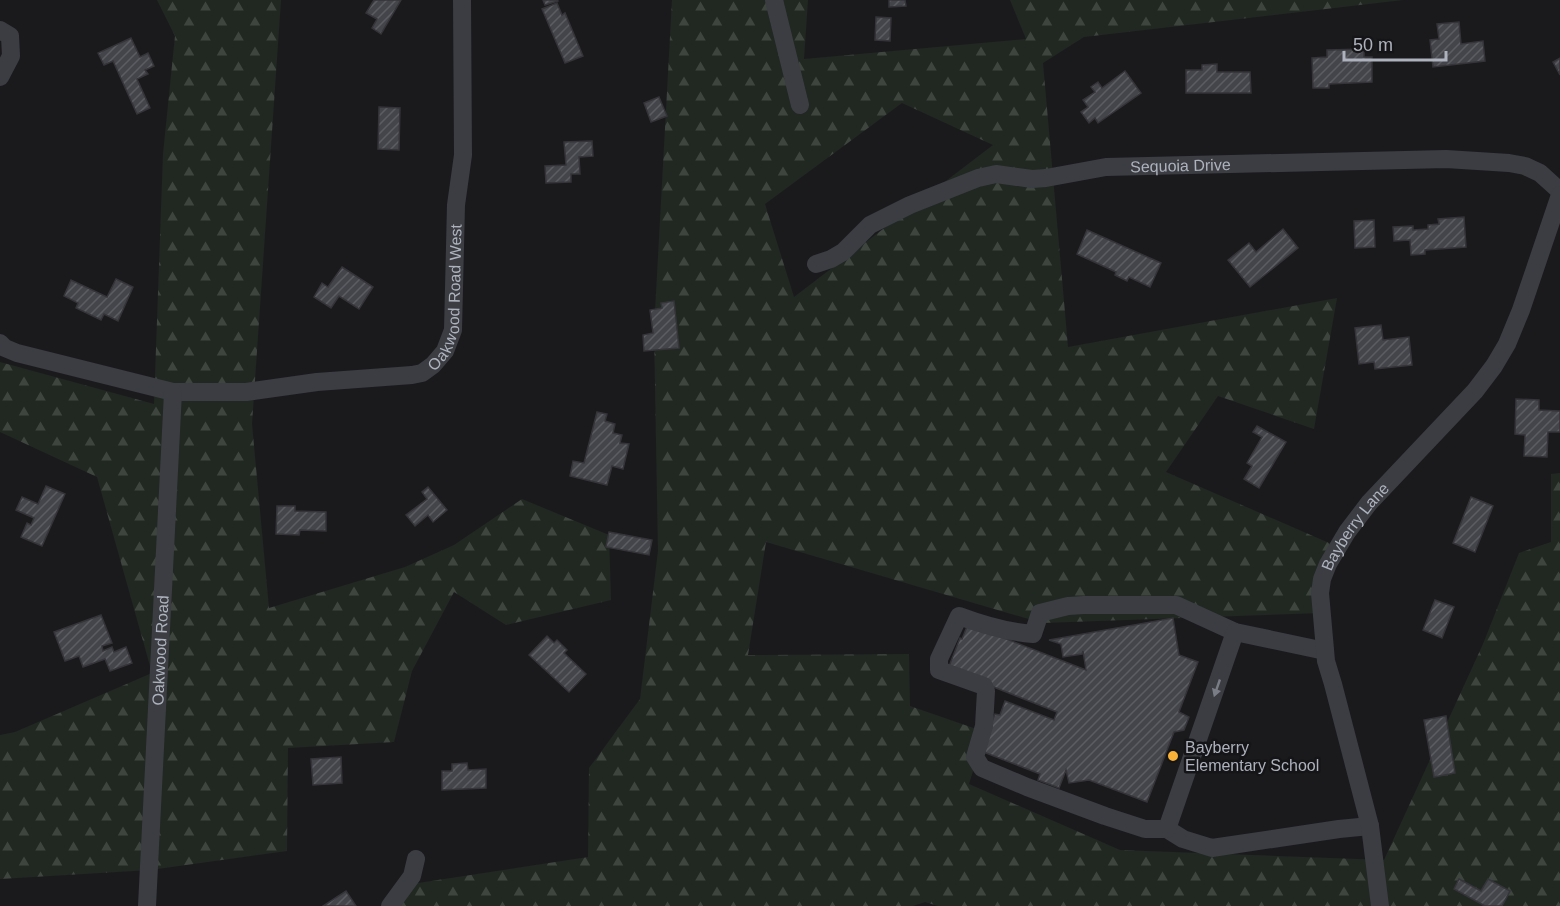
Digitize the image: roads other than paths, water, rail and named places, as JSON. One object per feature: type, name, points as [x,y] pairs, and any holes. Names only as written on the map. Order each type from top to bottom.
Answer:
[{"type":"street","name":"Oakwood Road West","points":[[0,343],[17,353],[173,392],[246,392],[317,382],[411,375],[422,373],[433,365],[445,351],[453,330],[456,206],[463,156],[462,0]]},
{"type":"street","points":[[774,0],[800,105]]},
{"type":"street","points":[[0,30],[10,36],[11,56],[0,76]]},
{"type":"street","name":"Sequoia Drive","points":[[816,264],[843,252],[870,225],[910,205],[978,178],[996,174],[1032,179],[1106,167],[1446,159],[1525,166],[1540,173],[1560,193]]},
{"type":"street","name":"Bayberry Lane","points":[[1380,906],[1370,826],[1326,661],[1320,593],[1322,579],[1347,532],[1370,503],[1475,391],[1494,366],[1507,344],[1521,310],[1560,193]]},
{"type":"street","name":"Oakwood Road","points":[[147,906],[173,392]]},
{"type":"street","points":[[1325,651],[1235,632],[1176,605],[1068,606],[1040,613],[1033,634],[999,629],[958,616],[939,659],[939,670],[984,686],[986,691],[984,726],[975,757],[982,768],[1027,788],[1145,829],[1167,829],[1183,839],[1212,848],[1370,826]]},
{"type":"street","points":[[1167,829],[1235,632]]},
{"type":"street","points":[[390,906],[411,876],[416,860]]},
{"type":"place","name":"Bayberry Elementary School","points":[[1173,756]]}]
